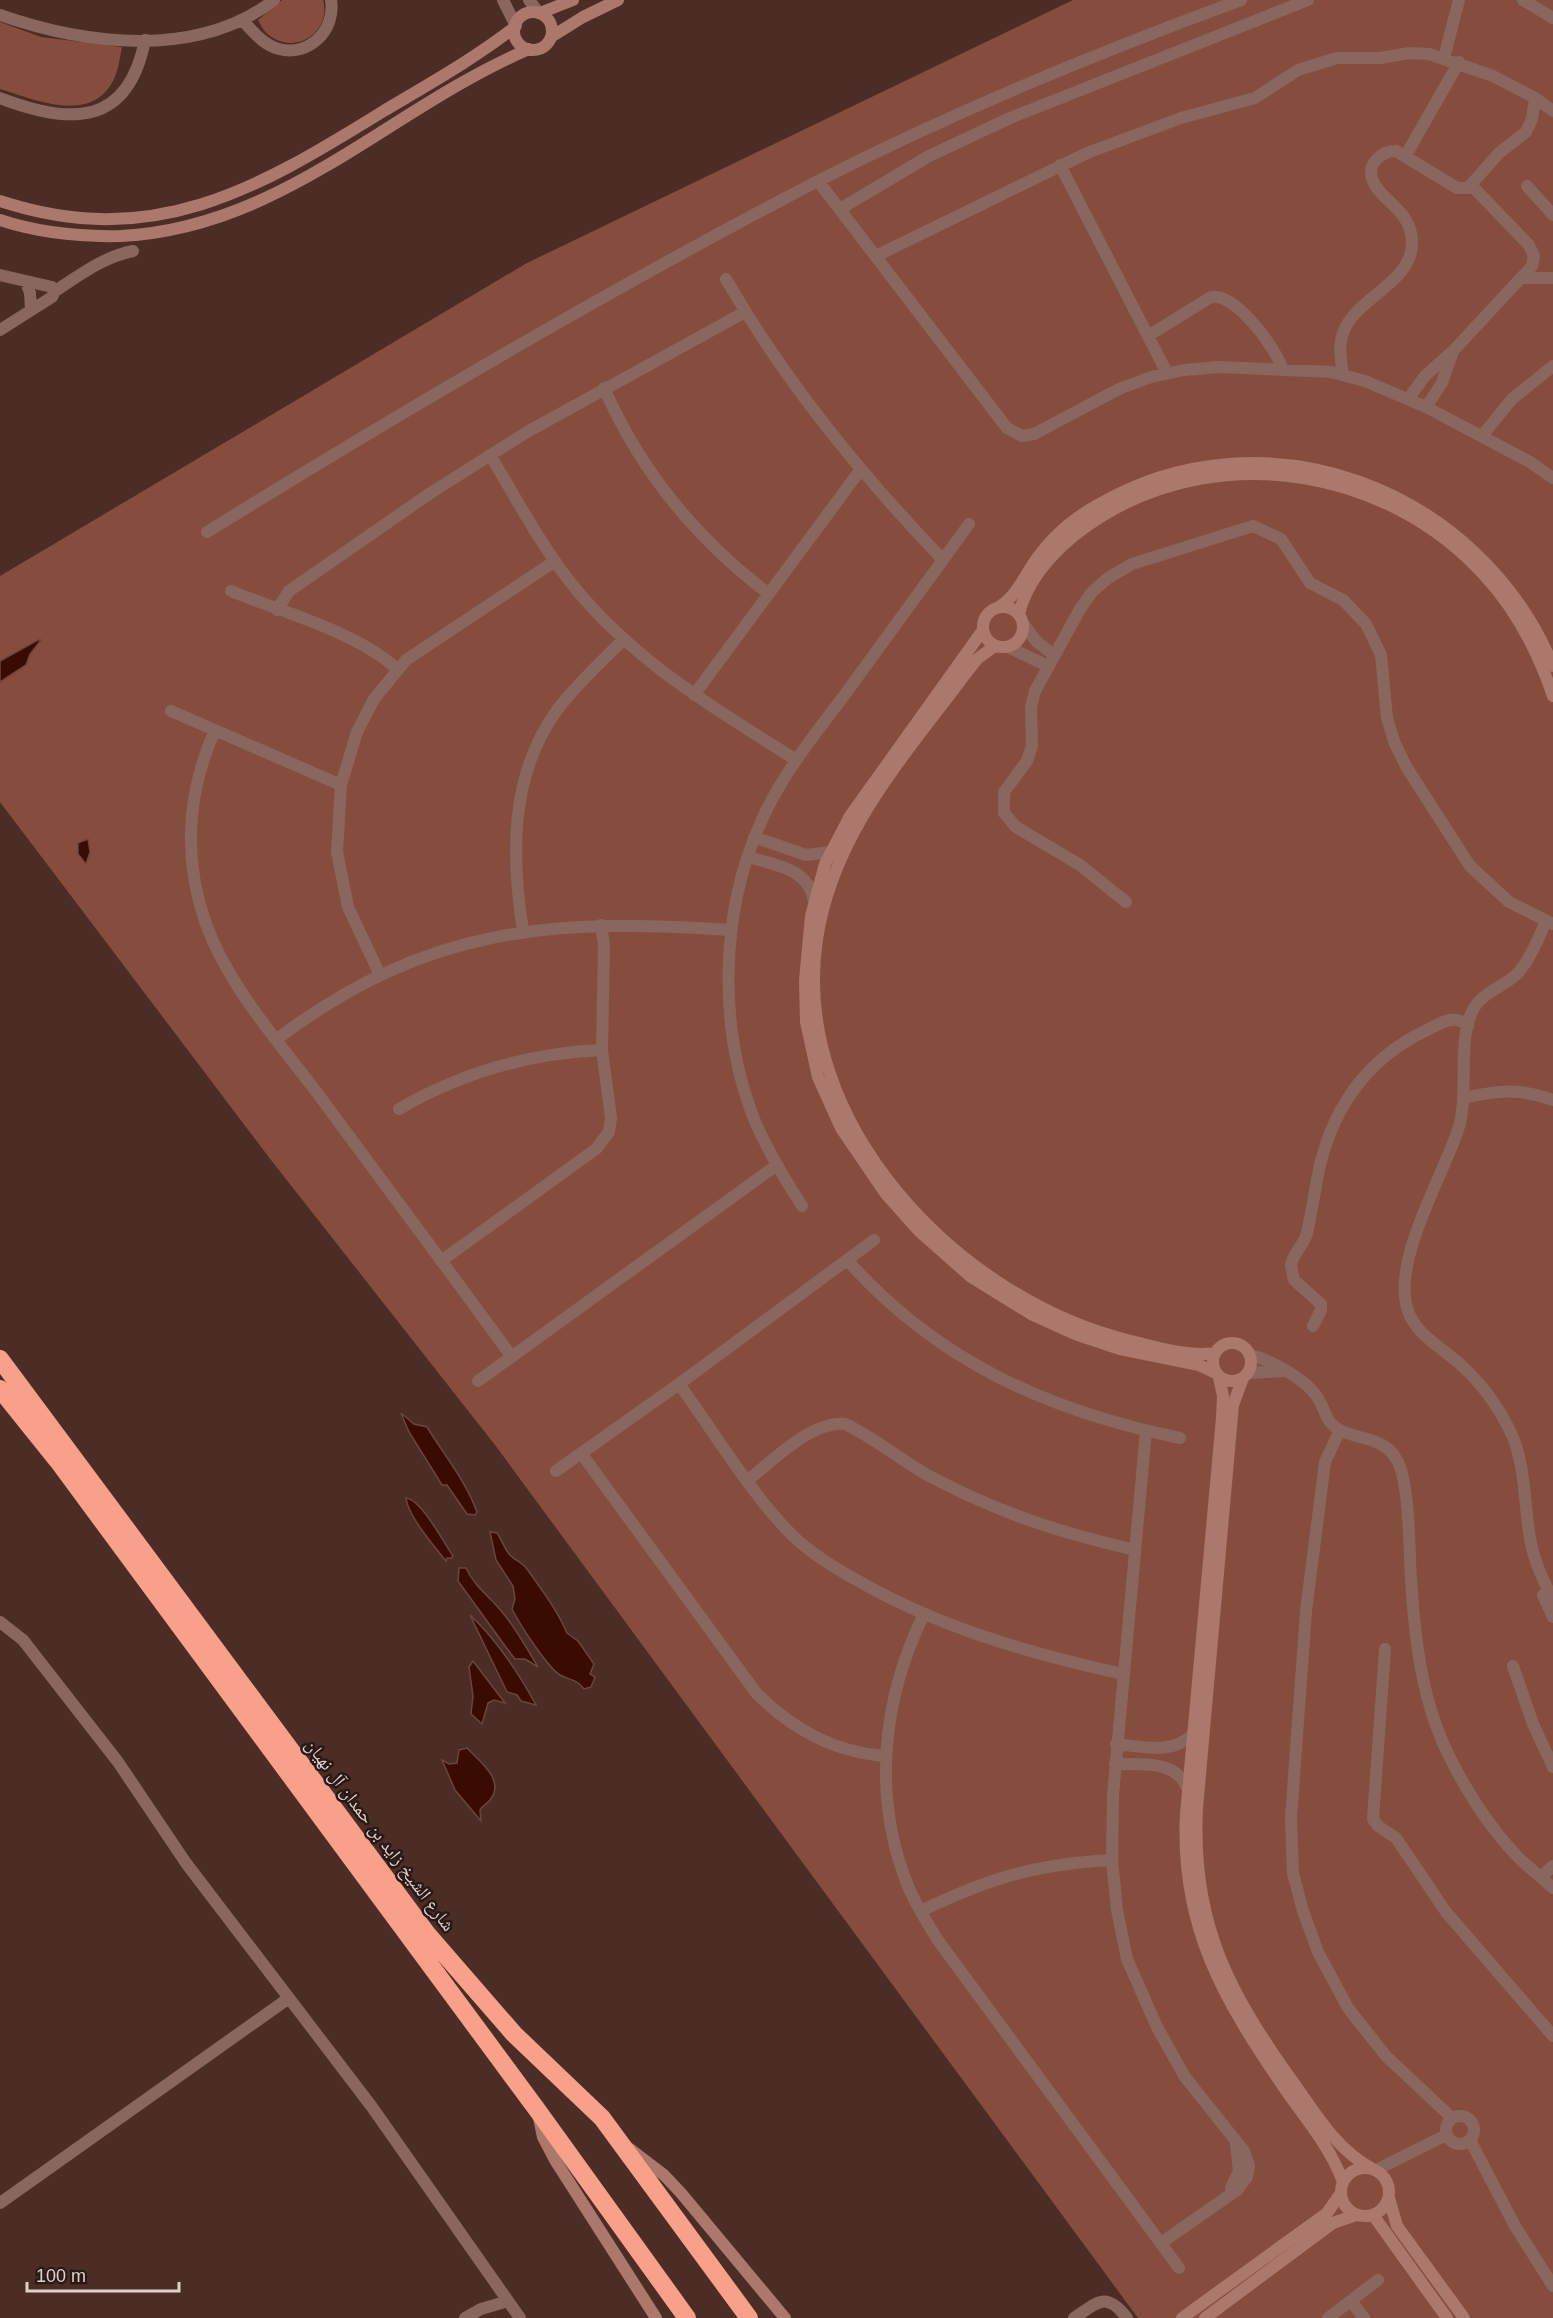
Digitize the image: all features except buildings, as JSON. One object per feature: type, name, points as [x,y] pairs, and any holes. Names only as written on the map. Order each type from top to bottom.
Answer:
[{"type":"highway","name":"شارع الشيخ زايد بن حمدان آل نهيان","points":[[0,1359],[428,1935],[514,2034],[602,2118],[749,2318]]},
{"type":"highway","name":"شارع الشيخ زايد بن حمدان آل نهيان","points":[[0,1389],[58,1461],[538,2111],[687,2318]]},
{"type":"street","points":[[0,15],[73,35],[145,40],[201,34],[242,20],[274,0]]},
{"type":"street","points":[[242,20],[269,45],[279,49],[301,49],[312,44],[327,28],[331,18],[331,0]]},
{"type":"street","points":[[503,0],[515,26],[516,38],[529,49]]},
{"type":"street","points":[[529,0],[550,23],[551,37]]},
{"type":"street","points":[[0,201],[64,216],[116,219],[168,214],[213,202],[271,178],[308,158],[465,62],[515,26],[522,16],[540,13],[573,0]]},
{"type":"street","points":[[0,220],[58,233],[107,236],[175,230],[218,219],[301,182],[470,78],[529,49],[540,49],[551,37],[583,17],[618,0]]},
{"type":"street","points":[[207,532],[509,350],[818,181],[977,106],[1135,39],[1241,0]]},
{"type":"street","points":[[840,209],[929,156],[1010,118],[1308,0]]},
{"type":"street","points":[[1444,58],[1459,0]]},
{"type":"street","points":[[1522,0],[1553,18]]},
{"type":"street","points":[[0,98],[56,114],[80,114],[103,108],[131,84],[141,62],[145,40]]},
{"type":"street","points":[[876,256],[1059,165],[1149,128],[1255,98],[1298,70],[1337,58],[1380,58],[1410,53],[1444,58],[1459,62],[1535,98],[1553,111]]},
{"type":"street","points":[[1407,155],[1459,62]]},
{"type":"street","points":[[1343,374],[1340,348],[1347,323],[1401,271],[1410,256],[1412,237],[1408,224],[1395,205],[1375,185],[1371,172],[1374,162],[1386,152],[1396,152],[1407,155],[1457,189],[1472,186],[1491,160],[1526,132],[1533,118],[1535,98]]},
{"type":"street","points":[[1059,165],[1167,373]]},
{"type":"street","points":[[818,181],[1007,428],[1017,434],[1034,434],[1119,389],[1167,373],[1219,367],[1343,374],[1426,407],[1482,436],[1553,478]]},
{"type":"street","points":[[1408,399],[1429,371],[1453,351],[1532,266],[1531,248],[1472,186]]},
{"type":"street","points":[[1527,186],[1553,215]]},
{"type":"street","points":[[0,330],[100,262],[115,255],[133,251]]},
{"type":"street","points":[[0,275],[52,287],[55,291]]},
{"type":"street","points":[[1523,278],[1553,278]]},
{"type":"street","points":[[726,279],[745,312],[798,391],[861,469],[943,560]]},
{"type":"street","points":[[26,282],[30,293],[31,310]]},
{"type":"street","points":[[1148,336],[1211,297],[1222,297],[1232,303],[1268,341],[1283,370]]},
{"type":"street","points":[[277,610],[289,591],[490,455],[604,388],[745,312]]},
{"type":"street","points":[[1426,407],[1442,383],[1453,351]]},
{"type":"street","points":[[1482,436],[1512,399],[1553,366]]},
{"type":"street","points":[[604,388],[637,453],[674,506],[712,547],[769,594]]},
{"type":"street","points":[[490,455],[555,561],[586,601],[623,640],[656,669],[796,760]]},
{"type":"street","points":[[1542,470],[1553,460]]},
{"type":"street","points":[[1283,1371],[1245,1376],[1228,1381],[1199,1365],[1097,1342],[1030,1314],[971,1277],[935,1247],[903,1214],[850,1143],[832,1111],[818,1077],[809,1040],[805,1001],[806,948],[814,901],[830,852],[850,816],[983,630],[987,615],[1015,593],[1049,544],[1071,523],[1106,500],[1158,479],[1201,468],[1258,463],[1296,466],[1335,473],[1373,485],[1419,509],[1447,528],[1506,586],[1532,622],[1553,666]]},
{"type":"street","points":[[694,695],[861,469]]},
{"type":"street","points":[[1215,1353],[1178,1352],[1080,1326],[1036,1306],[982,1272],[939,1236],[902,1196],[863,1140],[831,1079],[817,1020],[815,971],[820,921],[838,862],[868,807],[963,676],[977,659],[1020,639],[1029,591],[1052,557],[1081,530],[1126,502],[1180,483],[1259,474],[1302,477],[1343,487],[1384,502],[1423,523],[1456,547],[1485,575],[1510,608],[1531,643],[1553,696]]},
{"type":"street","points":[[802,1206],[777,1165],[755,1120],[738,1063],[730,1004],[732,930],[748,857],[754,837],[770,804],[796,760],[969,524]]},
{"type":"street","points":[[1126,902],[1071,858],[1016,827],[1004,813],[1004,792],[1027,761],[1032,746],[1033,699],[1051,660],[1086,600],[1115,572],[1132,564],[1234,530],[1253,526],[1268,531],[1286,545],[1310,583],[1351,607],[1372,634],[1383,666],[1387,718],[1395,744],[1407,768],[1459,852],[1495,891],[1522,910],[1549,923],[1522,967],[1511,979],[1479,1001],[1468,1026],[1463,1103],[1456,1135],[1417,1232],[1406,1280],[1406,1305],[1415,1324],[1473,1377],[1507,1425],[1517,1448],[1523,1475],[1531,1546],[1553,1600]]},
{"type":"street","points":[[380,975],[354,923],[340,878],[336,842],[341,785],[351,750],[365,715],[397,669],[417,651],[555,561]]},
{"type":"street","points":[[231,591],[367,646],[397,669]]},
{"type":"street","points":[[1000,606],[1011,608],[1051,660]]},
{"type":"street","points":[[983,630],[987,640],[1051,660]]},
{"type":"street","points":[[523,931],[515,852],[518,811],[527,771],[540,740],[557,711],[623,640]]},
{"type":"street","points":[[171,711],[341,785]]},
{"type":"street","points":[[215,730],[201,765],[193,800],[190,835],[196,888],[206,923],[221,958],[277,1039],[512,1357]]},
{"type":"street","points":[[754,837],[806,855],[830,852]]},
{"type":"street","points":[[779,866],[785,849]]},
{"type":"street","points":[[748,857],[794,872],[804,879],[811,889],[814,901]]},
{"type":"street","points":[[441,1261],[602,1144],[609,1132],[611,1118],[602,1050],[604,945],[601,925]]},
{"type":"street","points":[[277,1039],[332,1000],[380,975],[448,948],[523,931],[601,925],[732,930]]},
{"type":"street","points":[[1313,1326],[1321,1310],[1321,1304],[1294,1280],[1291,1265],[1306,1234],[1324,1152],[1341,1112],[1375,1063],[1399,1044],[1451,1019],[1468,1026]]},
{"type":"street","points":[[399,1109],[441,1086],[508,1062],[555,1053],[602,1050]]},
{"type":"street","points":[[1553,1100],[1531,1093],[1506,1090],[1463,1103],[1451,1126],[1408,1236],[1399,1281],[1400,1307],[1410,1330],[1471,1387],[1505,1436],[1516,1470],[1520,1524],[1526,1553],[1553,1617]]},
{"type":"street","points":[[478,1381],[777,1165]]},
{"type":"street","points":[[556,1471],[679,1384],[874,1240]]},
{"type":"street","points":[[847,1260],[914,1325],[958,1356],[1037,1397],[1146,1431],[1180,1438]]},
{"type":"street","points":[[1356,2215],[1347,2209],[1332,2156],[1233,2011],[1205,1952],[1194,1916],[1186,1872],[1185,1830],[1188,1790],[1222,1418],[1223,1396],[1213,1363],[1215,1353],[1223,1345],[1233,1343],[1243,1347],[1250,1355],[1265,1359],[1311,1388],[1328,1419],[1340,1430],[1379,1443],[1389,1449],[1399,1464],[1404,1484],[1418,1648],[1431,1711],[1453,1761],[1485,1814],[1521,1860],[1553,1888]]},
{"type":"street","points":[[1250,1355],[1251,1364],[1233,1405],[1198,1797],[1196,1846],[1199,1884],[1216,1953],[1254,2025],[1331,2136],[1350,2155],[1373,2169],[1387,2182],[1397,2226],[1464,2318]]},
{"type":"street","points":[[679,1384],[779,1521],[807,1549],[879,1593],[924,1614],[1036,1654],[1123,1674]]},
{"type":"street","points":[[748,1480],[812,1431],[833,1423],[844,1424],[930,1476],[1016,1518],[1045,1528],[1135,1550]]},
{"type":"street","points":[[1340,1430],[1325,1462],[1306,1611],[1291,1818],[1293,1873],[1303,1911],[1318,1952],[1348,2008],[1386,2056],[1452,2118]]},
{"type":"street","points":[[1146,1431],[1116,1744],[1112,1860],[1127,1959],[1145,2004],[1185,2077],[1236,2144],[1239,2171],[1229,2193],[1161,2243]]},
{"type":"street","points":[[581,1453],[757,1694],[786,1720],[811,1736],[853,1752],[885,1756]]},
{"type":"street","points":[[924,1614],[903,1662],[894,1693],[885,1756],[887,1801],[897,1857],[921,1911],[944,1948],[1179,2268]]},
{"type":"street","points":[[0,1622],[23,1640],[118,1762],[186,1863],[372,2107],[520,2318]]},
{"type":"street","points":[[1385,1649],[1373,1819],[1378,1826],[1396,1838],[1446,1912],[1553,2036]]},
{"type":"street","points":[[1513,1666],[1533,1724],[1553,1767]]},
{"type":"street","points":[[1116,1744],[1171,1748],[1182,1745],[1194,1733]]},
{"type":"street","points":[[1115,1764],[1167,1767],[1178,1774],[1188,1790]]},
{"type":"street","points":[[921,1911],[967,1888],[1011,1874],[1070,1862],[1112,1860]]},
{"type":"street","points":[[1541,1877],[1553,1866]]},
{"type":"street","points":[[0,2203],[289,1998]]},
{"type":"street","points":[[538,2111],[543,2137],[555,2160],[656,2318]]},
{"type":"street","points":[[1446,2134],[1447,2124],[1452,2118],[1461,2116],[1469,2120],[1474,2127],[1470,2140],[1515,2226],[1553,2286]]},
{"type":"street","points":[[1182,2318],[1326,2213],[1354,2170],[1373,2169],[1446,2134]]},
{"type":"street","points":[[1446,2134],[1457,2145],[1470,2140]]},
{"type":"street","points":[[623,2145],[664,2175],[681,2193],[784,2318]]},
{"type":"street","points":[[1204,2318],[1333,2223],[1356,2215],[1373,2215],[1383,2209],[1389,2198]]},
{"type":"street","points":[[1373,2215],[1447,2318]]},
{"type":"street","points":[[1328,2318],[1378,2280]]},
{"type":"street","points":[[1074,2318],[1096,2302],[1107,2300],[1117,2305],[1127,2318]]},
{"type":"street","points":[[465,2318],[481,2309],[508,2301]]},
{"type":"street","points":[[1351,2301],[1364,2318]]},
{"type":"shaded area","points":[[282,0],[323,0],[324,12],[317,31],[300,42],[290,43],[279,41],[267,34],[258,20]]},
{"type":"shaded area","points":[[1073,0],[1553,0],[1553,2318],[1138,2318],[495,1445],[271,1160],[0,802],[0,576],[527,263]]},
{"type":"shaded area","points":[[0,22],[41,37],[122,47],[116,74],[107,90],[95,100],[81,105],[65,106],[48,103],[0,89]]},
{"type":"shaded area","points":[[41,640],[30,654],[26,665],[0,682],[0,661]]},
{"type":"shaded area","points":[[88,839],[90,852],[86,864],[78,854],[78,843]]},
{"type":"shaded area","points":[[401,1413],[414,1424],[427,1427],[467,1490],[477,1512],[475,1515],[467,1514],[447,1485],[442,1485],[409,1432]]},
{"type":"shaded area","points":[[406,1498],[412,1500],[425,1513],[453,1556],[451,1558],[447,1558],[446,1561],[416,1522]]},
{"type":"shaded area","points":[[490,1532],[497,1533],[509,1554],[527,1569],[554,1608],[567,1633],[578,1641],[594,1664],[590,1674],[595,1677],[591,1687],[584,1689],[576,1681],[560,1675],[548,1663],[527,1634],[512,1609],[515,1599],[513,1586],[496,1560]]},
{"type":"shaded area","points":[[459,1568],[466,1568],[478,1586],[507,1618],[538,1667],[525,1659],[515,1659],[458,1581]]},
{"type":"shaded area","points":[[470,1615],[507,1657],[536,1705],[521,1701],[517,1695],[507,1692]]},
{"type":"shaded area","points":[[473,1661],[505,1703],[494,1700],[488,1703],[482,1724],[471,1714],[473,1696],[469,1667]]},
{"type":"shaded area","points":[[467,1748],[489,1771],[495,1785],[490,1800],[480,1810],[481,1821],[455,1790],[442,1760],[449,1764],[457,1763],[459,1750]]}]
